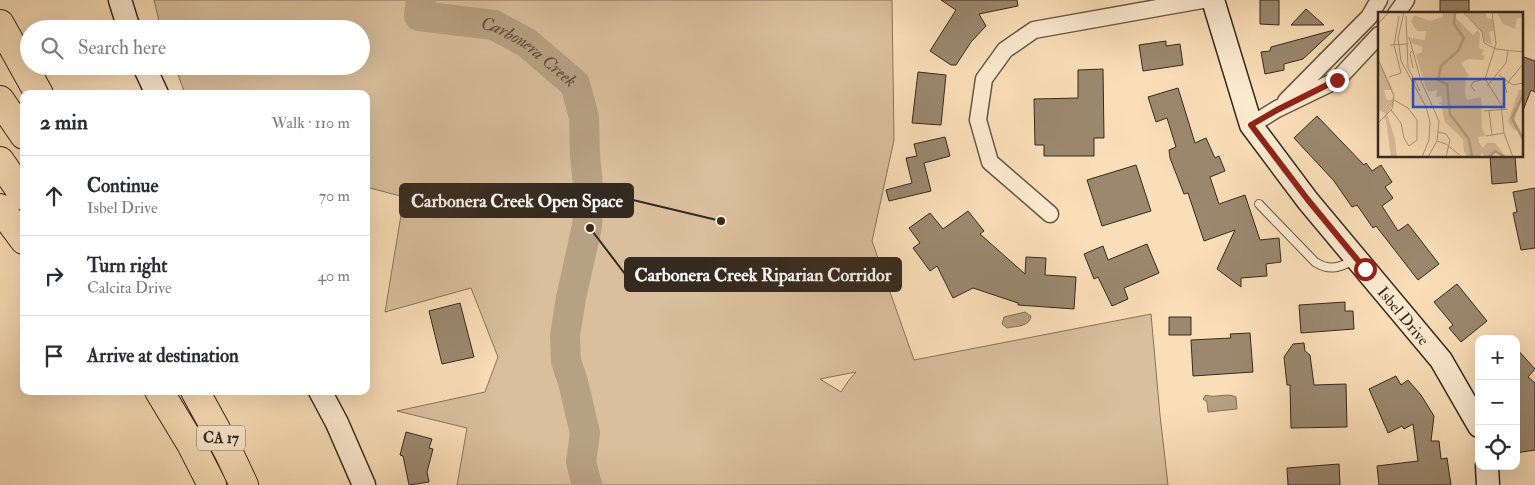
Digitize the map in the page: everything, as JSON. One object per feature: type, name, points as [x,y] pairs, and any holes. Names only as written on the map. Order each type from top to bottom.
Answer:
[{"type":"highway","points":[[0,24],[20,60]]},
{"type":"highway","points":[[28,75],[37,90]]},
{"type":"highway","points":[[0,100],[20,129]]},
{"type":"highway","points":[[0,161],[20,190]]},
{"type":"highway","points":[[0,208],[20,235]]},
{"type":"highway","points":[[156,395],[174,414]]},
{"type":"highway","name":"CA 17","points":[[162,395],[174,414],[212,485]]},
{"type":"highway","name":"CA 17","points":[[197,395],[225,445],[244,485]]},
{"type":"street","points":[[120,0],[126,20]]},
{"type":"street","points":[[1050,214],[990,162],[978,120],[984,80],[1005,50],[1034,30],[1202,0]]},
{"type":"street","name":"Isbel Drive","points":[[1213,0],[1251,125],[1308,200],[1441,360],[1478,425]]},
{"type":"street","points":[[1277,110],[1369,17],[1379,0]]},
{"type":"street","points":[[1397,12],[1406,0]]},
{"type":"street","points":[[1251,125],[1337,80],[1378,36]]},
{"type":"street","points":[[148,75],[155,90]]},
{"type":"street","points":[[322,395],[337,422],[364,485]]},
{"type":"street","points":[[1487,470],[1488,485]]},
{"type":"lane","points":[[1258,204],[1314,262],[1323,267],[1334,268],[1357,259]]},
{"type":"shaded area","points":[[154,0],[892,0],[894,140],[872,241],[914,360],[1151,314],[1168,485],[457,485],[467,428],[397,411],[485,392],[498,357],[471,288],[385,312],[404,197],[370,188],[370,90],[184,90],[178,75],[370,75],[370,20],[159,20]],"holes":[[[856,372],[849,380],[841,392],[820,379]]]},
{"type":"shaded area","points":[[1025,312],[1031,316],[1030,320],[1025,324],[1007,328],[1002,324],[1004,317]]},
{"type":"shaded area","points":[[1206,395],[1229,395],[1236,397],[1237,409],[1208,412],[1207,402],[1203,399]]},
{"type":"building","points":[[941,0],[1017,0],[1018,6],[979,14],[986,26],[971,42],[956,65],[951,65],[930,51],[956,10]]},
{"type":"building","points":[[1260,0],[1279,0],[1279,25],[1260,24]]},
{"type":"building","points":[[1440,0],[1469,0],[1469,12],[1440,12]]},
{"type":"building","points":[[1306,9],[1324,25],[1291,25]]},
{"type":"building","points":[[1334,30],[1303,59],[1284,64],[1284,70],[1265,74],[1261,52],[1270,51],[1271,47]]},
{"type":"building","points":[[1166,41],[1166,46],[1180,44],[1183,65],[1143,71],[1139,45]]},
{"type":"building","points":[[1522,56],[1535,61],[1535,92],[1531,90],[1522,113]]},
{"type":"building","points":[[1103,69],[1104,138],[1094,138],[1094,156],[1044,156],[1044,145],[1035,145],[1034,99],[1078,98],[1078,70]]},
{"type":"building","points":[[918,72],[946,75],[941,125],[912,123]]},
{"type":"building","points":[[1178,88],[1195,143],[1206,138],[1215,158],[1219,156],[1225,171],[1210,177],[1219,204],[1245,195],[1260,240],[1279,238],[1281,262],[1266,264],[1267,276],[1241,278],[1241,287],[1217,269],[1235,230],[1204,241],[1188,193],[1184,194],[1170,158],[1169,150],[1176,147],[1167,118],[1156,122],[1148,97]]},
{"type":"building","points":[[1317,116],[1364,165],[1366,163],[1372,171],[1381,165],[1392,182],[1385,187],[1393,198],[1382,206],[1398,231],[1408,224],[1439,264],[1418,280],[1376,226],[1373,228],[1357,205],[1352,207],[1334,181],[1294,138]]},
{"type":"building","points":[[945,137],[950,156],[924,163],[931,191],[889,201],[886,190],[912,183],[906,158],[917,156],[914,144]]},
{"type":"building","points":[[1490,158],[1515,158],[1517,182],[1492,184]]},
{"type":"building","points":[[1136,165],[1151,211],[1102,226],[1087,180]]},
{"type":"building","points":[[1535,188],[1535,248],[1521,250],[1513,213],[1517,212],[1513,192]]},
{"type":"building","points":[[968,211],[984,231],[980,234],[1025,274],[1026,257],[1046,258],[1045,275],[1076,277],[1074,309],[1018,305],[1018,303],[973,288],[953,298],[937,266],[930,271],[913,248],[920,243],[909,228],[930,213],[943,229]]},
{"type":"building","points":[[1147,244],[1159,273],[1124,288],[1128,299],[1112,306],[1098,277],[1094,279],[1084,254],[1103,246],[1108,260]]},
{"type":"building","points":[[1457,284],[1487,321],[1461,342],[1449,328],[1453,325],[1434,302]]},
{"type":"building","points":[[1345,302],[1345,311],[1353,311],[1354,329],[1301,333],[1299,305]]},
{"type":"building","points":[[460,303],[474,357],[442,364],[429,311]]},
{"type":"building","points":[[1169,317],[1191,317],[1191,335],[1169,335]]},
{"type":"building","points":[[1250,333],[1253,372],[1193,376],[1191,340],[1231,338],[1230,334]]},
{"type":"building","points":[[1304,343],[1305,351],[1310,355],[1314,385],[1346,384],[1347,427],[1291,428],[1290,385],[1287,385],[1284,357],[1293,344]]},
{"type":"building","points":[[1520,352],[1535,369],[1528,377],[1535,383],[1535,450],[1520,452]]},
{"type":"building","points":[[1396,376],[1401,385],[1408,380],[1421,395],[1434,416],[1431,441],[1439,441],[1441,459],[1447,458],[1451,485],[1379,485],[1377,466],[1418,461],[1413,424],[1404,429],[1402,426],[1388,433],[1369,389]]},
{"type":"building","points":[[406,432],[432,439],[429,448],[433,449],[427,472],[429,482],[409,485],[403,456],[400,455]]},
{"type":"building","points":[[1339,464],[1340,485],[1288,485],[1287,468]]},
{"type":"waterway","name":"Carbonera Creek","points":[[421,0],[419,16],[494,25],[527,43],[575,84],[584,117],[585,156],[589,194],[587,226],[571,298],[565,336],[566,361],[585,433],[581,462],[587,485]]},
{"type":"place","name":"Carbonera Creek Open Space","points":[[721,221]]},
{"type":"place","name":"Carbonera Creek Riparian Corridor","points":[[590,228]]},
{"type":"route","points":[[1337,80],[1251,125],[1308,200],[1365,269]]}]
